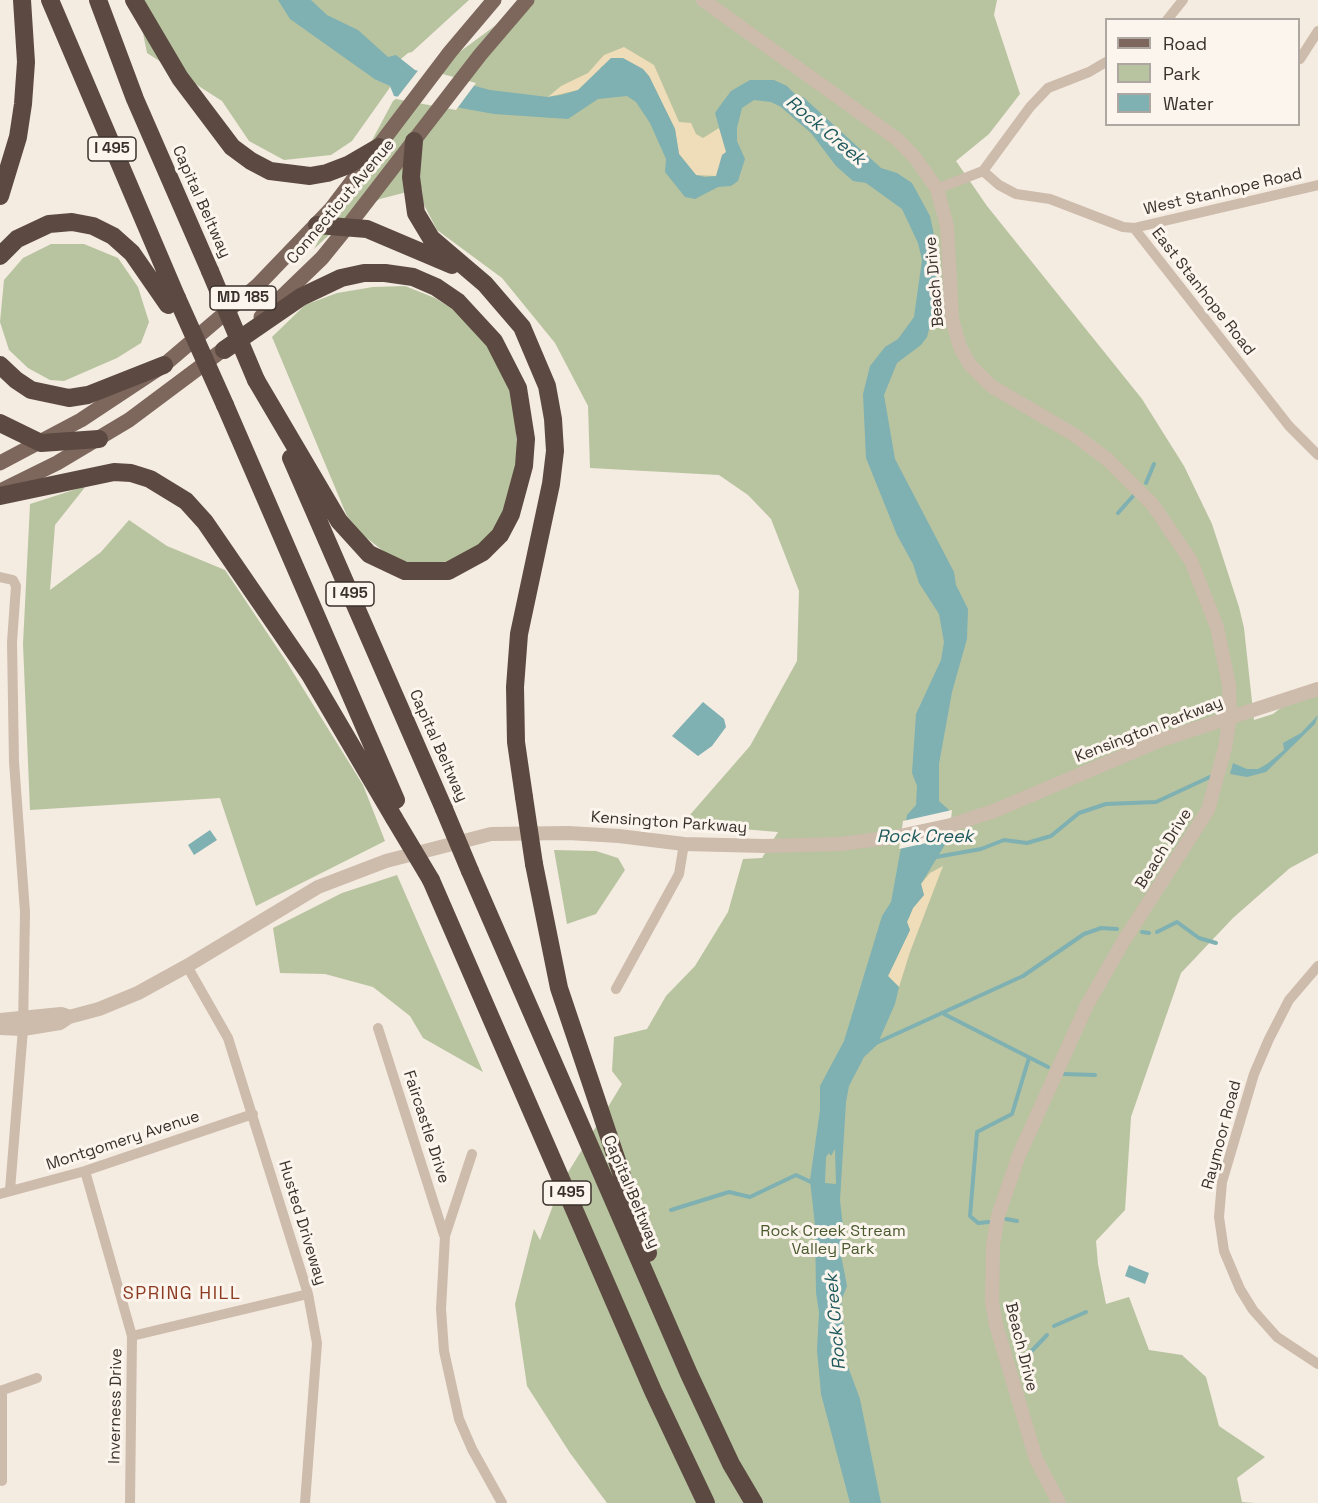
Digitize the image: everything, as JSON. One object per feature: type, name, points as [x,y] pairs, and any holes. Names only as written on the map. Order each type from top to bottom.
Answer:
[{"type":"highway","points":[[0,196],[18,137],[23,104],[27,62],[22,0]]},
{"type":"highway","name":"I 495","points":[[50,0],[172,302],[225,405],[399,818],[431,880],[653,1391],[706,1503]]},
{"type":"highway","name":"Capital Beltway","points":[[98,0],[135,99],[689,1374],[731,1464],[754,1503]]},
{"type":"highway","points":[[135,0],[180,78],[232,147],[251,161],[270,171],[310,176],[348,165],[380,147]]},
{"type":"highway","points":[[414,141],[411,177],[416,213],[431,238],[468,272],[485,284],[522,327],[547,386],[553,419],[555,451],[551,484],[521,624],[515,687],[516,742],[524,798],[534,864],[559,988],[689,1374]]},
{"type":"highway","points":[[0,256],[17,239],[49,224],[72,222],[93,226],[113,236],[132,253],[172,302]]},
{"type":"highway","points":[[317,225],[367,229],[468,272]]},
{"type":"highway","points":[[225,350],[301,297],[341,278],[364,273],[385,273],[413,277],[444,292],[471,314],[494,341],[518,388],[526,439],[524,466],[511,514],[500,535],[483,552],[448,571],[405,571],[369,554],[339,521],[256,380]]},
{"type":"highway","points":[[0,365],[31,390],[69,398],[88,395],[164,365]]},
{"type":"highway","points":[[0,423],[41,443],[99,439]]},
{"type":"highway","points":[[0,496],[114,472],[131,472],[150,479],[186,501],[205,522],[310,675],[399,818]]},
{"type":"main road","name":"Connecticut Avenue","points":[[0,463],[41,443],[115,399],[164,365],[258,285],[317,225],[380,147],[450,52],[494,0]]},
{"type":"main road","name":"Connecticut Avenue","points":[[0,491],[99,439],[173,389],[225,350],[277,302],[348,226],[480,55],[526,0]]},
{"type":"street","name":"Beach Drive","points":[[703,0],[898,140],[916,159],[937,189],[947,226],[951,256],[952,319],[960,347],[970,365],[991,386],[1073,434],[1107,459],[1152,505],[1191,561],[1218,627],[1227,674],[1230,716],[1225,748],[1213,795],[1201,824],[1123,942],[1087,1005],[1018,1155],[998,1216],[993,1245],[992,1274],[996,1325],[1036,1459],[1059,1503]]},
{"type":"street","points":[[1169,18],[1183,0]]},
{"type":"street","points":[[1300,59],[1318,31]]},
{"type":"street","points":[[937,189],[983,171],[1030,106],[1048,88],[1105,63]]},
{"type":"street","name":"East Stanhope Road","points":[[983,171],[999,185],[1016,194],[1050,199],[1123,227],[1134,228],[1289,426],[1318,455]]},
{"type":"street","name":"West Stanhope Road","points":[[1134,228],[1318,185]]},
{"type":"street","points":[[0,577],[12,580],[16,586],[12,642],[15,762],[25,912],[23,1023],[5,1192]]},
{"type":"street","name":"Kensington Parkway","points":[[0,1028],[61,1014],[69,1017],[99,1009],[138,993],[187,966],[318,887],[386,861],[490,834],[589,834],[684,844],[840,844],[895,837],[951,825],[1025,799],[1161,740],[1318,689]]},
{"type":"street","points":[[616,989],[679,874],[684,844]]},
{"type":"street","name":"Husted Driveway","points":[[187,966],[228,1038],[308,1294],[317,1343],[305,1503]]},
{"type":"street","name":"Raymoor Road","points":[[1318,966],[1289,1000],[1254,1074],[1222,1182],[1220,1217],[1224,1251],[1240,1289],[1249,1303],[1277,1338],[1318,1364]]},
{"type":"street","name":"Kensington Parkway","points":[[0,1020],[23,1023]]},
{"type":"street","name":"Faircastle Drive","points":[[378,1028],[445,1236]]},
{"type":"street","name":"Montgomery Avenue","points":[[5,1192],[85,1171],[253,1114]]},
{"type":"street","points":[[472,1154],[445,1236],[441,1309],[449,1385],[472,1449],[502,1503]]},
{"type":"street","name":"Inverness Drive","points":[[85,1171],[132,1336],[130,1503]]},
{"type":"street","points":[[132,1336],[308,1294]]},
{"type":"street","points":[[2,1481],[1,1391],[37,1378]]},
{"type":"green space","points":[[143,0],[469,0],[412,52],[376,80],[391,86],[352,141],[331,155],[284,160],[249,141],[222,101],[147,53],[140,18]]},
{"type":"green space","name":"Rock Creek Stream Valley Park","points":[[530,0],[997,0],[994,15],[1020,94],[989,134],[956,161],[987,206],[1142,399],[1184,466],[1212,524],[1239,607],[1244,628],[1254,720],[1273,714],[1287,703],[1318,695],[1318,853],[1290,868],[1233,918],[1181,973],[1131,1117],[1125,1210],[1096,1241],[1106,1304],[1129,1297],[1149,1350],[1182,1355],[1206,1377],[1219,1426],[1265,1457],[1237,1478],[1242,1502],[1255,1503],[607,1503],[570,1453],[527,1386],[515,1304],[534,1229],[540,1240],[561,1184],[622,1084],[612,1071],[614,1037],[647,1029],[666,996],[695,966],[728,912],[743,859],[762,858],[778,832],[682,824],[750,746],[797,661],[799,591],[771,519],[748,495],[719,475],[590,468],[588,406],[555,343],[502,278],[437,230],[423,203],[422,188],[380,199],[349,216],[314,249],[393,101]]},
{"type":"green space","points":[[51,244],[84,244],[118,258],[138,287],[149,322],[141,343],[117,358],[64,381],[50,380],[28,368],[9,350],[0,322],[4,280],[23,258]]},
{"type":"green space","points":[[405,286],[435,298],[465,317],[494,347],[513,384],[519,473],[506,516],[485,543],[453,564],[416,567],[392,558],[363,535],[347,516],[272,337],[305,305],[337,293],[373,287]]},
{"type":"green space","points":[[86,486],[55,525],[50,590],[101,552],[129,520],[167,546],[225,570],[286,661],[363,785],[385,841],[256,906],[220,798],[30,810],[23,644],[30,504]]},
{"type":"green space","points":[[554,850],[596,851],[618,858],[625,870],[596,914],[567,924]]},
{"type":"green space","points":[[397,875],[483,1072],[423,1038],[410,1016],[373,987],[325,974],[280,973],[273,928],[342,893]]},
{"type":"sand","points":[[624,47],[654,65],[679,122],[691,123],[696,134],[703,138],[719,128],[727,152],[716,176],[696,175],[679,154],[675,129],[649,76],[602,66],[598,73],[578,90],[548,97],[561,86],[588,73],[604,55]]},
{"type":"sand","points":[[943,866],[899,987],[888,976],[910,930],[907,922],[913,908],[924,895],[921,884],[930,873]]},
{"type":"water","name":"Rock Creek","points":[[278,0],[311,0],[327,15],[358,30],[388,57],[396,55],[415,70],[490,90],[548,97],[578,90],[611,58],[623,58],[643,69],[649,76],[675,129],[679,154],[696,175],[705,177],[716,176],[722,155],[726,152],[715,113],[722,103],[731,91],[750,80],[774,80],[787,86],[798,97],[803,97],[881,168],[897,173],[912,183],[930,216],[938,253],[935,307],[927,337],[921,345],[897,363],[884,395],[895,459],[954,572],[956,585],[968,609],[967,639],[952,692],[939,764],[939,801],[949,810],[946,843],[921,884],[924,895],[913,908],[907,922],[910,930],[888,976],[899,987],[895,1004],[877,1045],[864,1057],[849,1086],[846,1102],[840,1200],[843,1227],[841,1255],[847,1286],[841,1301],[847,1364],[860,1399],[881,1503],[850,1503],[821,1394],[817,1350],[819,1312],[816,1293],[815,1225],[810,1180],[820,1110],[820,1086],[844,1041],[882,916],[891,902],[907,815],[916,805],[917,786],[912,773],[916,714],[941,660],[944,642],[939,614],[919,583],[913,564],[897,535],[866,458],[863,394],[870,366],[885,347],[898,339],[914,317],[922,260],[918,243],[902,209],[866,183],[853,181],[836,166],[811,133],[781,107],[771,102],[754,100],[742,108],[737,128],[737,141],[745,159],[738,181],[731,186],[718,187],[695,199],[685,197],[665,172],[666,159],[650,123],[636,102],[627,96],[598,99],[568,119],[494,114],[394,96],[390,86],[376,80],[290,19]],"holes":[[[835,1149],[836,1184],[825,1183],[826,1157],[829,1153],[831,1156]]]},
{"type":"water","points":[[703,702],[724,719],[726,727],[712,746],[698,756],[672,736]]},
{"type":"water","points":[[1318,715],[1315,724],[1266,772],[1247,777],[1230,774],[1233,763],[1247,769],[1258,769],[1267,764],[1284,750],[1283,743],[1301,733]]},
{"type":"water","points":[[210,830],[217,840],[194,855],[188,845]]},
{"type":"water","points":[[1129,1265],[1149,1273],[1145,1284],[1125,1276]]},
{"type":"pier","points":[[420,68],[476,83],[456,110],[396,99]]},
{"type":"pier","points":[[952,810],[949,838],[899,849],[903,821]]},
{"type":"waterway","points":[[1146,483],[1154,464]]},
{"type":"waterway","points":[[1118,513],[1134,495]]},
{"type":"waterway","points":[[936,857],[981,849],[1004,840],[1027,843],[1051,836],[1079,813],[1106,804],[1156,802],[1212,776]]},
{"type":"waterway","points":[[1157,932],[1177,922],[1199,938],[1216,943]]},
{"type":"waterway","points":[[874,1044],[1023,976],[1084,934],[1101,928],[1117,929]]},
{"type":"waterway","points":[[1142,932],[1149,933]]},
{"type":"waterway","points":[[944,1014],[1048,1067]]},
{"type":"waterway","points":[[989,1222],[978,1223],[970,1216],[977,1132],[1012,1114],[1029,1058]]},
{"type":"waterway","points":[[1063,1074],[1095,1075]]},
{"type":"waterway","points":[[671,1210],[729,1192],[750,1197],[796,1175],[813,1183]]},
{"type":"waterway","points":[[1006,1219],[1017,1221]]},
{"type":"waterway","points":[[1054,1326],[1086,1312]]},
{"type":"waterway","points":[[1025,1372],[1024,1359],[1047,1335]]},
{"type":"district","name":"SPRING HILL","points":[[182,1294]]}]
